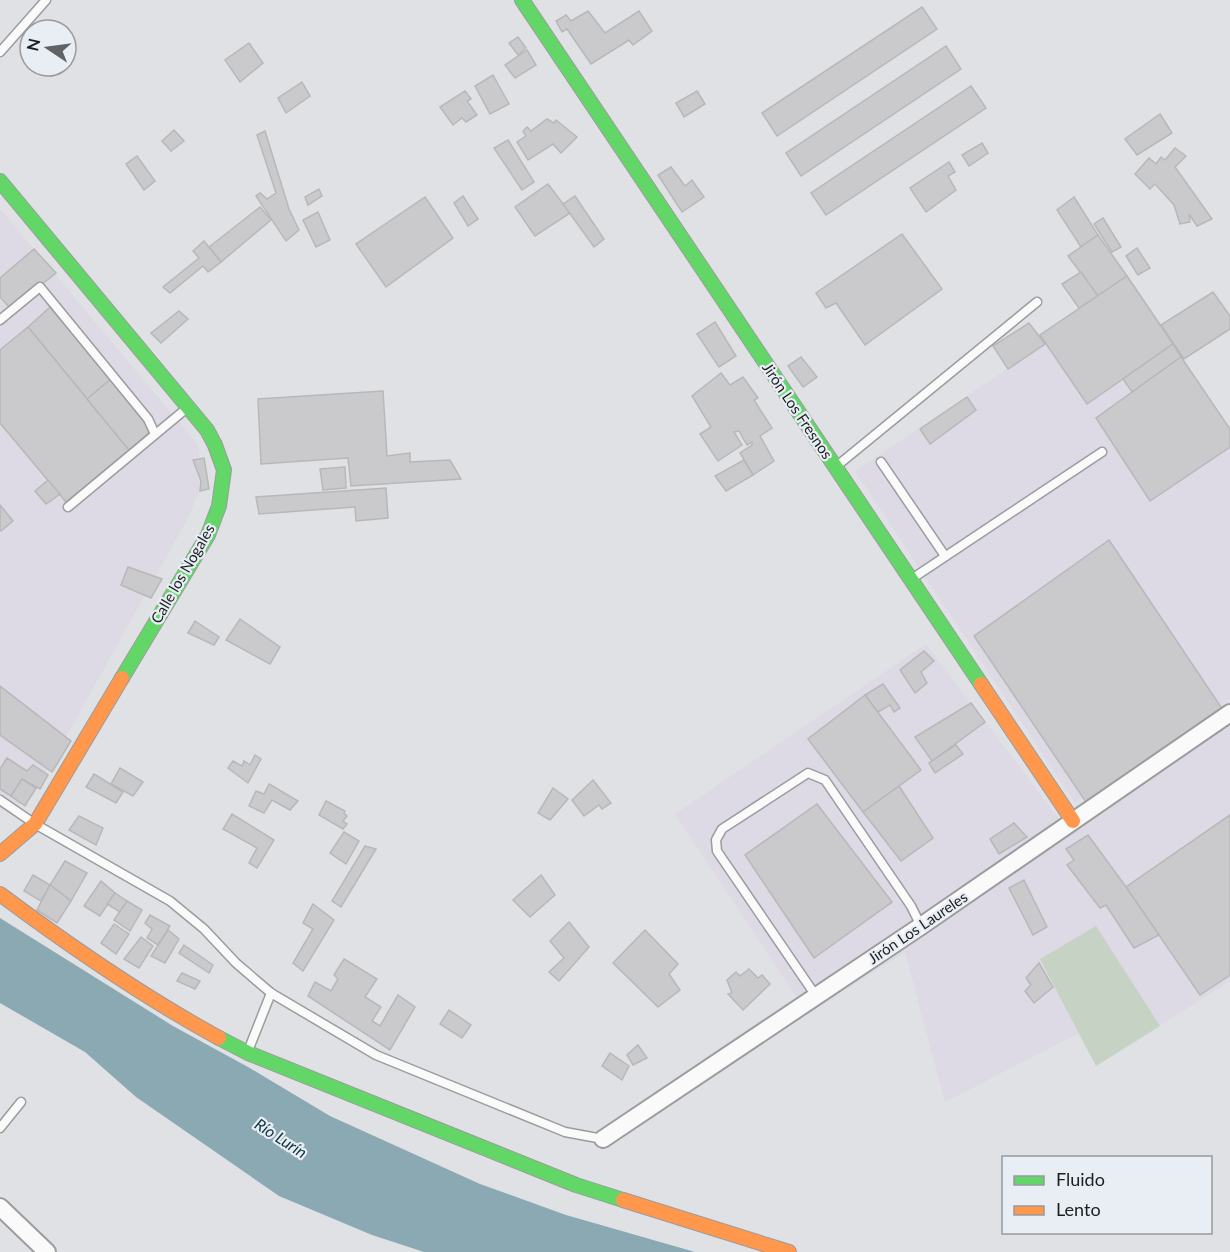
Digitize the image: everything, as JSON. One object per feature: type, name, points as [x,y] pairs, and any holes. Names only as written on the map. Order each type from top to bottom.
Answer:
[{"type":"street","name":"Jirón Los Fresnos","points":[[522,0],[1072,821]]},
{"type":"street","name":"Calle los Nogales","points":[[0,181],[188,407],[220,452],[224,476],[222,501],[208,535],[35,824],[0,854]]},
{"type":"street","name":"Jirón Los Laureles","points":[[603,1139],[921,926],[1230,713]]},
{"type":"street","points":[[0,894],[68,945],[157,1004],[248,1053],[576,1185],[789,1252]]},
{"type":"street","points":[[0,1207],[47,1252]]},
{"type":"lane","points":[[0,52],[46,0]]},
{"type":"lane","points":[[0,320],[40,287],[148,419],[155,434]]},
{"type":"lane","points":[[836,468],[1037,302]]},
{"type":"lane","points":[[68,507],[188,407]]},
{"type":"lane","points":[[910,580],[1102,452]]},
{"type":"lane","points":[[880,462],[945,556]]},
{"type":"lane","points":[[816,996],[717,850],[716,840],[722,829],[808,773],[816,774],[825,780],[911,906],[921,926]]},
{"type":"lane","points":[[0,800],[35,824],[170,901],[204,929],[236,963],[271,993],[376,1055],[565,1132],[603,1139]]},
{"type":"lane","points":[[248,1053],[271,993]]},
{"type":"lane","points":[[0,1128],[21,1102]]},
{"type":"shaded area","points":[[0,209],[198,445],[203,480],[189,516],[33,796],[14,809],[0,799]]},
{"type":"shaded area","points":[[1134,284],[1230,429],[1230,700],[1075,803],[855,471]]},
{"type":"shaded area","points":[[926,644],[1069,832],[1230,721],[1230,981],[1096,1066],[1079,1033],[945,1102],[905,952],[808,1014],[675,814]]},
{"type":"green space","points":[[1096,926],[1160,1026],[1096,1066],[1040,959]]},
{"type":"water","name":"Río Lurín","points":[[0,918],[173,1026],[330,1116],[480,1184],[566,1215],[695,1252],[424,1252],[372,1235],[279,1196],[136,1097],[85,1052],[0,1003]]},
{"type":"building","points":[[922,7],[937,29],[777,136],[762,113]]},
{"type":"building","points":[[588,11],[605,33],[639,11],[652,31],[633,45],[629,40],[591,64],[567,29],[562,32],[556,21],[566,15],[571,21]]},
{"type":"building","points":[[518,37],[526,48],[518,55],[509,43]]},
{"type":"building","points":[[249,43],[263,63],[240,82],[225,60]]},
{"type":"building","points":[[946,46],[961,69],[801,176],[786,153]]},
{"type":"building","points":[[527,50],[536,65],[515,78],[505,65]]},
{"type":"building","points":[[493,75],[509,104],[490,114],[475,86]]},
{"type":"building","points":[[302,82],[310,96],[286,113],[278,98]]},
{"type":"building","points":[[971,86],[986,108],[826,215],[811,193]]},
{"type":"building","points":[[465,91],[471,99],[467,101],[477,115],[466,122],[462,118],[453,125],[440,107]]},
{"type":"building","points":[[697,91],[705,104],[684,117],[676,103]]},
{"type":"building","points":[[1160,114],[1172,133],[1137,155],[1125,139]]},
{"type":"building","points":[[547,119],[554,123],[556,120],[577,137],[561,153],[553,144],[528,160],[517,142],[526,136],[523,131],[527,127],[531,131]]},
{"type":"building","points":[[174,130],[184,141],[171,151],[162,141]]},
{"type":"building","points":[[265,131],[289,209],[299,230],[286,241],[256,196],[260,193],[267,199],[276,193],[257,135]]},
{"type":"building","points":[[508,140],[534,182],[522,190],[494,148]]},
{"type":"building","points":[[982,143],[988,153],[969,166],[962,155]]},
{"type":"building","points":[[1175,148],[1186,156],[1175,167],[1212,219],[1197,226],[1189,214],[1190,222],[1180,224],[1174,205],[1155,184],[1150,189],[1135,174],[1149,158],[1156,164],[1161,157],[1165,160]]},
{"type":"building","points":[[137,156],[155,181],[144,190],[126,164]]},
{"type":"building","points":[[949,162],[955,172],[948,176],[956,190],[926,212],[910,188]]},
{"type":"building","points":[[671,167],[685,186],[692,180],[704,197],[682,212],[658,175]]},
{"type":"building","points":[[548,184],[570,213],[535,236],[515,207]]},
{"type":"building","points":[[319,189],[322,196],[308,205],[305,197]]},
{"type":"building","points":[[463,196],[478,219],[468,226],[454,203]]},
{"type":"building","points":[[575,196],[604,239],[594,247],[563,204]]},
{"type":"building","points":[[425,197],[453,238],[386,287],[356,244]]},
{"type":"building","points":[[1074,197],[1098,235],[1081,247],[1057,210]]},
{"type":"building","points":[[260,207],[271,220],[221,262],[209,247]]},
{"type":"building","points":[[318,212],[330,240],[316,247],[303,220]]},
{"type":"building","points":[[1103,218],[1121,247],[1112,252],[1094,224]]},
{"type":"building","points":[[902,234],[942,289],[865,345],[836,303],[826,308],[816,293]]},
{"type":"building","points":[[1098,235],[1127,276],[1098,296],[1068,256]]},
{"type":"building","points":[[204,241],[221,262],[208,272],[203,266],[170,293],[163,287],[199,258],[193,251]]},
{"type":"building","points":[[1137,248],[1150,268],[1138,275],[1126,256]]},
{"type":"building","points":[[34,249],[56,273],[11,309],[0,297],[0,278]]},
{"type":"building","points":[[1081,272],[1098,296],[1079,308],[1062,284]]},
{"type":"building","points":[[1127,276],[1173,344],[1087,404],[1040,335]]},
{"type":"building","points":[[1213,292],[1230,316],[1230,329],[1184,359],[1161,325]]},
{"type":"building","points":[[50,307],[111,379],[87,399],[28,327]]},
{"type":"building","points":[[179,311],[188,319],[161,343],[151,333]]},
{"type":"building","points":[[715,322],[736,356],[719,367],[697,334]]},
{"type":"building","points":[[1029,323],[1045,344],[1008,369],[993,346]]},
{"type":"building","points":[[28,327],[129,450],[66,502],[0,423],[0,350]]},
{"type":"building","points":[[1173,344],[1181,357],[1132,392],[1123,379]]},
{"type":"building","points":[[801,357],[817,377],[803,387],[788,366]]},
{"type":"building","points":[[1181,357],[1230,429],[1230,447],[1150,501],[1096,418]]},
{"type":"building","points":[[721,373],[730,385],[743,377],[758,398],[754,400],[772,428],[760,436],[774,461],[753,475],[740,453],[752,445],[752,442],[747,445],[739,431],[734,432],[742,445],[718,461],[700,434],[711,427],[692,396]]},
{"type":"building","points":[[111,379],[151,431],[129,450],[87,399]]},
{"type":"building","points":[[383,391],[387,456],[410,453],[410,462],[450,460],[461,479],[351,486],[348,458],[261,464],[258,399]]},
{"type":"building","points":[[967,397],[976,410],[930,444],[920,429]]},
{"type":"building","points":[[204,458],[209,489],[200,491],[201,481],[193,460]]},
{"type":"building","points":[[744,460],[753,475],[726,491],[715,476]]},
{"type":"building","points":[[345,467],[346,488],[323,490],[320,469]]},
{"type":"building","points":[[48,480],[60,494],[46,504],[35,491]]},
{"type":"building","points":[[386,488],[388,518],[356,521],[355,507],[259,514],[256,497]]},
{"type":"building","points":[[0,505],[13,521],[1,531],[0,530]]},
{"type":"building","points":[[1109,540],[1223,710],[1086,802],[974,636]]},
{"type":"building","points":[[128,567],[162,579],[151,598],[121,585]]},
{"type":"building","points":[[240,619],[280,647],[270,664],[226,640]]},
{"type":"building","points":[[195,621],[219,637],[214,645],[188,633]]},
{"type":"building","points":[[924,651],[934,661],[921,672],[927,683],[915,693],[900,670]]},
{"type":"building","points":[[883,684],[900,708],[894,712],[890,705],[878,712],[865,695]]},
{"type":"building","points":[[0,686],[71,741],[52,772],[0,735]]},
{"type":"building","points":[[865,695],[921,770],[863,812],[808,739]]},
{"type":"building","points":[[971,703],[985,722],[932,761],[915,737]]},
{"type":"building","points":[[956,745],[963,754],[935,773],[929,763]]},
{"type":"building","points":[[255,755],[261,759],[248,783],[228,768],[233,761],[242,766],[244,761],[250,765]]},
{"type":"building","points":[[7,758],[27,771],[33,765],[48,775],[40,789],[22,779],[11,796],[0,789],[0,769]]},
{"type":"building","points":[[120,768],[143,782],[133,796],[111,784]]},
{"type":"building","points":[[94,774],[123,792],[116,803],[86,787]]},
{"type":"building","points":[[22,779],[36,788],[25,806],[11,796]]},
{"type":"building","points":[[593,780],[611,803],[602,809],[599,805],[584,816],[572,800]]},
{"type":"building","points":[[269,784],[298,801],[290,810],[272,800],[264,813],[249,806],[256,791],[264,794]]},
{"type":"building","points":[[899,786],[933,838],[901,861],[863,812]]},
{"type":"building","points":[[553,788],[568,799],[550,820],[538,813]]},
{"type":"building","points":[[326,801],[345,811],[347,816],[343,821],[347,824],[343,829],[319,815]]},
{"type":"building","points":[[817,804],[892,902],[814,958],[745,855]]},
{"type":"building","points":[[232,814],[274,840],[257,868],[249,863],[257,848],[223,829]]},
{"type":"building","points":[[1230,815],[1230,975],[1200,995],[1126,887]]},
{"type":"building","points":[[79,816],[103,828],[96,845],[69,830]]},
{"type":"building","points":[[1014,823],[1027,837],[999,854],[990,839]]},
{"type":"building","points":[[344,832],[359,841],[346,864],[330,853]]},
{"type":"building","points":[[1088,835],[1159,935],[1134,948],[1106,905],[1100,908],[1067,865],[1074,860],[1066,849]]},
{"type":"building","points":[[365,846],[376,849],[341,907],[332,901]]},
{"type":"building","points":[[65,861],[87,873],[71,901],[50,885]]},
{"type":"building","points":[[33,875],[50,885],[41,901],[24,891]]},
{"type":"building","points":[[541,875],[555,895],[530,917],[513,900]]},
{"type":"building","points":[[1024,880],[1047,927],[1033,935],[1009,888]]},
{"type":"building","points":[[101,881],[115,893],[100,916],[84,906]]},
{"type":"building","points":[[50,885],[71,901],[57,923],[37,910]]},
{"type":"building","points":[[115,893],[127,901],[120,912],[107,904]]},
{"type":"building","points":[[127,901],[142,910],[130,931],[114,920]]},
{"type":"building","points":[[313,904],[334,920],[303,971],[293,963],[313,929],[303,923]]},
{"type":"building","points":[[150,915],[170,926],[158,945],[147,938],[152,929],[145,923]]},
{"type":"building","points":[[569,922],[589,947],[559,981],[549,972],[564,958],[550,941]]},
{"type":"building","points":[[114,924],[129,934],[116,954],[101,943]]},
{"type":"building","points":[[168,930],[179,939],[165,963],[151,956]]},
{"type":"building","points":[[645,930],[678,964],[669,974],[680,990],[658,1007],[613,963]]},
{"type":"building","points":[[141,937],[153,946],[139,968],[124,959]]},
{"type":"building","points":[[184,945],[213,965],[209,973],[179,953]]},
{"type":"building","points":[[344,959],[377,979],[365,997],[381,1007],[372,1021],[380,1026],[398,995],[415,1007],[390,1050],[308,996],[315,982],[331,991],[338,979],[334,975]]},
{"type":"building","points":[[1039,963],[1053,987],[1034,1003],[1025,991],[1031,985],[1026,978]]},
{"type":"building","points":[[749,969],[758,978],[762,975],[770,984],[743,1010],[728,994],[732,993],[727,980],[736,972],[740,976]]},
{"type":"building","points":[[182,973],[200,981],[195,989],[177,981]]},
{"type":"building","points":[[449,1010],[471,1025],[462,1038],[440,1024]]},
{"type":"building","points":[[638,1045],[647,1058],[633,1065],[627,1055]]},
{"type":"building","points":[[610,1053],[629,1066],[622,1080],[602,1066]]},
{"type":"traffic: fast","points":[[522,0],[981,684]]},
{"type":"traffic: fast","points":[[0,181],[207,430],[224,470],[219,506],[208,535],[122,678]]},
{"type":"traffic: fast","points":[[219,1038],[248,1053],[576,1185],[623,1200]]},
{"type":"traffic: slow","points":[[0,854],[35,824],[122,678]]},
{"type":"traffic: slow","points":[[981,684],[1073,821]]},
{"type":"traffic: slow","points":[[0,894],[107,970],[219,1038]]},
{"type":"traffic: slow","points":[[623,1200],[789,1252]]}]
